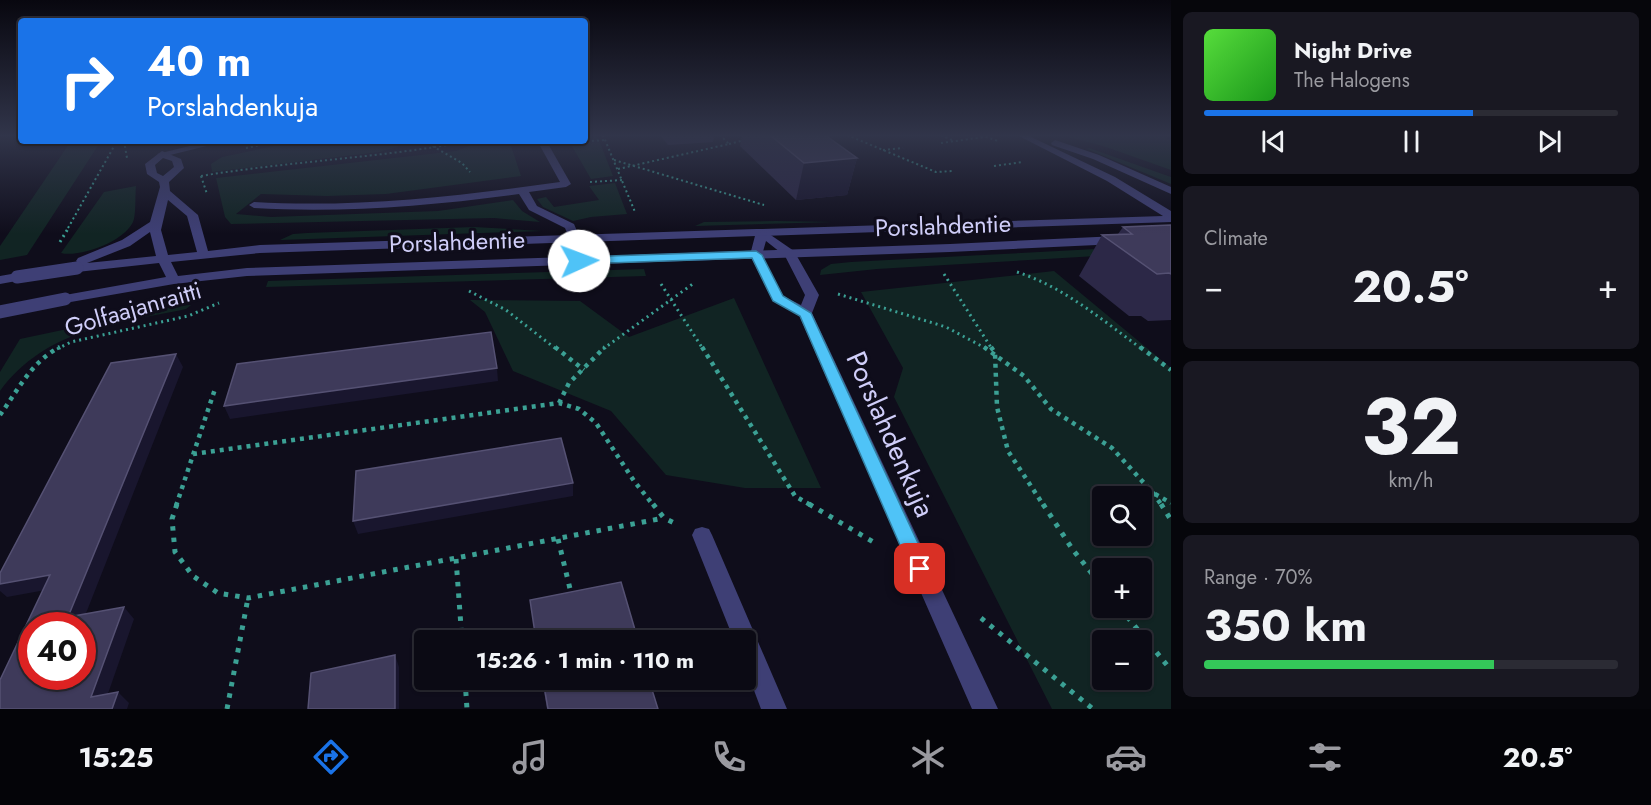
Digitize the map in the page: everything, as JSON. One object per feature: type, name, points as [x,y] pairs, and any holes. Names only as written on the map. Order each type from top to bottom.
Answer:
[{"type":"street","points":[[151,168],[152,174],[166,187],[192,215],[203,253],[195,264],[174,279],[162,258],[156,223],[166,187],[179,168]]},
{"type":"street","points":[[254,205],[303,209],[417,205],[566,184],[557,168]]},
{"type":"street","points":[[1089,168],[1111,179],[1171,217]]},
{"type":"street","points":[[1119,168],[1171,191]]},
{"type":"street","points":[[522,190],[533,207],[570,225],[574,238]]},
{"type":"street","name":"Porslahdentie","points":[[0,280],[79,265],[260,249],[1171,217]]},
{"type":"street","points":[[79,265],[126,243],[156,223]]},
{"type":"street","points":[[762,232],[756,255],[778,298],[805,313]]},
{"type":"street","name":"Porslahdenkuja","points":[[762,232],[790,254],[812,295],[805,313],[985,709]]},
{"type":"street","name":"Porslahdentie","points":[[0,312],[174,279],[247,272],[1129,240]]},
{"type":"street","points":[[702,535],[774,709]]},
{"type":"path","points":[[201,176],[251,168]]},
{"type":"path","points":[[467,168],[476,177]]},
{"type":"path","points":[[622,168],[618,169],[638,218]]},
{"type":"path","points":[[639,168],[766,206]]},
{"type":"path","points":[[926,168],[936,172],[953,171]]},
{"type":"path","points":[[199,169],[209,198]]},
{"type":"path","points":[[593,182],[622,180]]},
{"type":"path","points":[[942,271],[995,353],[997,407],[1008,451],[1073,550],[1092,574]]},
{"type":"path","points":[[1012,271],[1043,280],[1075,300],[1171,370]]},
{"type":"path","points":[[559,403],[569,383],[608,344],[671,297],[703,278]]},
{"type":"path","points":[[658,281],[671,297],[795,496],[920,569]]},
{"type":"path","points":[[465,289],[506,310],[584,370]]},
{"type":"path","points":[[836,293],[946,327],[995,353],[1024,376],[1051,410],[1112,448],[1154,494],[1171,520]]},
{"type":"path","name":"Golfaajanraitti","points":[[0,415],[34,366],[49,353],[71,342],[188,316],[224,300]]},
{"type":"path","points":[[215,389],[172,519],[175,552],[193,576],[218,593],[248,598],[664,518]]},
{"type":"path","points":[[193,454],[559,403],[579,409],[596,423],[634,481],[664,518],[702,535]]},
{"type":"path","points":[[1154,494],[1171,503]]},
{"type":"path","points":[[558,539],[573,604]]},
{"type":"path","points":[[456,559],[461,630]]},
{"type":"path","points":[[226,709],[248,598]]},
{"type":"path","points":[[974,613],[1092,709]]},
{"type":"path","points":[[1128,618],[1171,670]]},
{"type":"path","points":[[466,690],[467,709]]},
{"type":"green space","points":[[53,168],[83,168],[27,255],[0,260],[0,246]]},
{"type":"green space","points":[[212,168],[245,168],[212,172]]},
{"type":"green space","points":[[304,168],[518,168],[521,176],[386,194],[327,196],[261,194],[236,214],[271,217],[438,211],[513,200],[522,211],[540,222],[494,218],[231,224],[225,217],[216,178]]},
{"type":"green space","points":[[585,168],[610,168],[613,176],[591,179]]},
{"type":"green space","points":[[1133,168],[1146,168],[1171,177],[1171,184]]},
{"type":"green space","points":[[615,183],[627,214],[573,221],[543,207],[537,199],[546,197],[554,207],[599,200],[589,186]]},
{"type":"green space","points":[[136,186],[134,219],[123,234],[91,250],[80,253],[61,253],[104,192]]},
{"type":"green space","points":[[704,222],[833,222],[695,226]]},
{"type":"green space","points":[[474,227],[542,231],[280,240],[293,234],[307,233]]},
{"type":"green space","points":[[1171,245],[1131,254],[877,269],[820,275],[821,270],[831,264],[851,262]]},
{"type":"green space","points":[[644,269],[646,276],[266,287],[268,281]]},
{"type":"green space","points":[[1054,271],[1171,368],[1171,709],[1052,709],[894,397],[903,368],[861,292]]},
{"type":"green space","points":[[734,298],[821,488],[745,488],[666,475],[611,411],[513,371],[485,312],[470,300],[580,301],[629,337]]},
{"type":"green space","points":[[191,305],[186,309],[108,325],[61,341],[39,354],[19,370],[0,391],[0,372],[20,339],[176,306]]},
{"type":"building","points":[[1171,225],[1171,274],[1157,274],[1102,235],[1132,234],[1123,227]]},
{"type":"building","points":[[491,332],[497,368],[224,406],[237,364]]},
{"type":"building","points":[[176,354],[70,612],[32,612],[50,575],[0,584],[0,573],[111,363]]},
{"type":"building","points":[[561,438],[573,483],[353,521],[356,471]]},
{"type":"building","points":[[621,582],[635,630],[534,630],[530,600]]},
{"type":"building","points":[[124,607],[96,683],[96,612]]},
{"type":"building","points":[[18,642],[18,690],[94,690],[91,697],[118,692],[112,709],[0,709],[0,680]]},
{"type":"building","points":[[395,655],[395,709],[308,709],[311,673]]},
{"type":"building","points":[[545,690],[652,690],[658,709],[548,709]]},
{"type":"route","points":[[579,261],[756,255],[778,298],[805,313],[920,569]]}]
